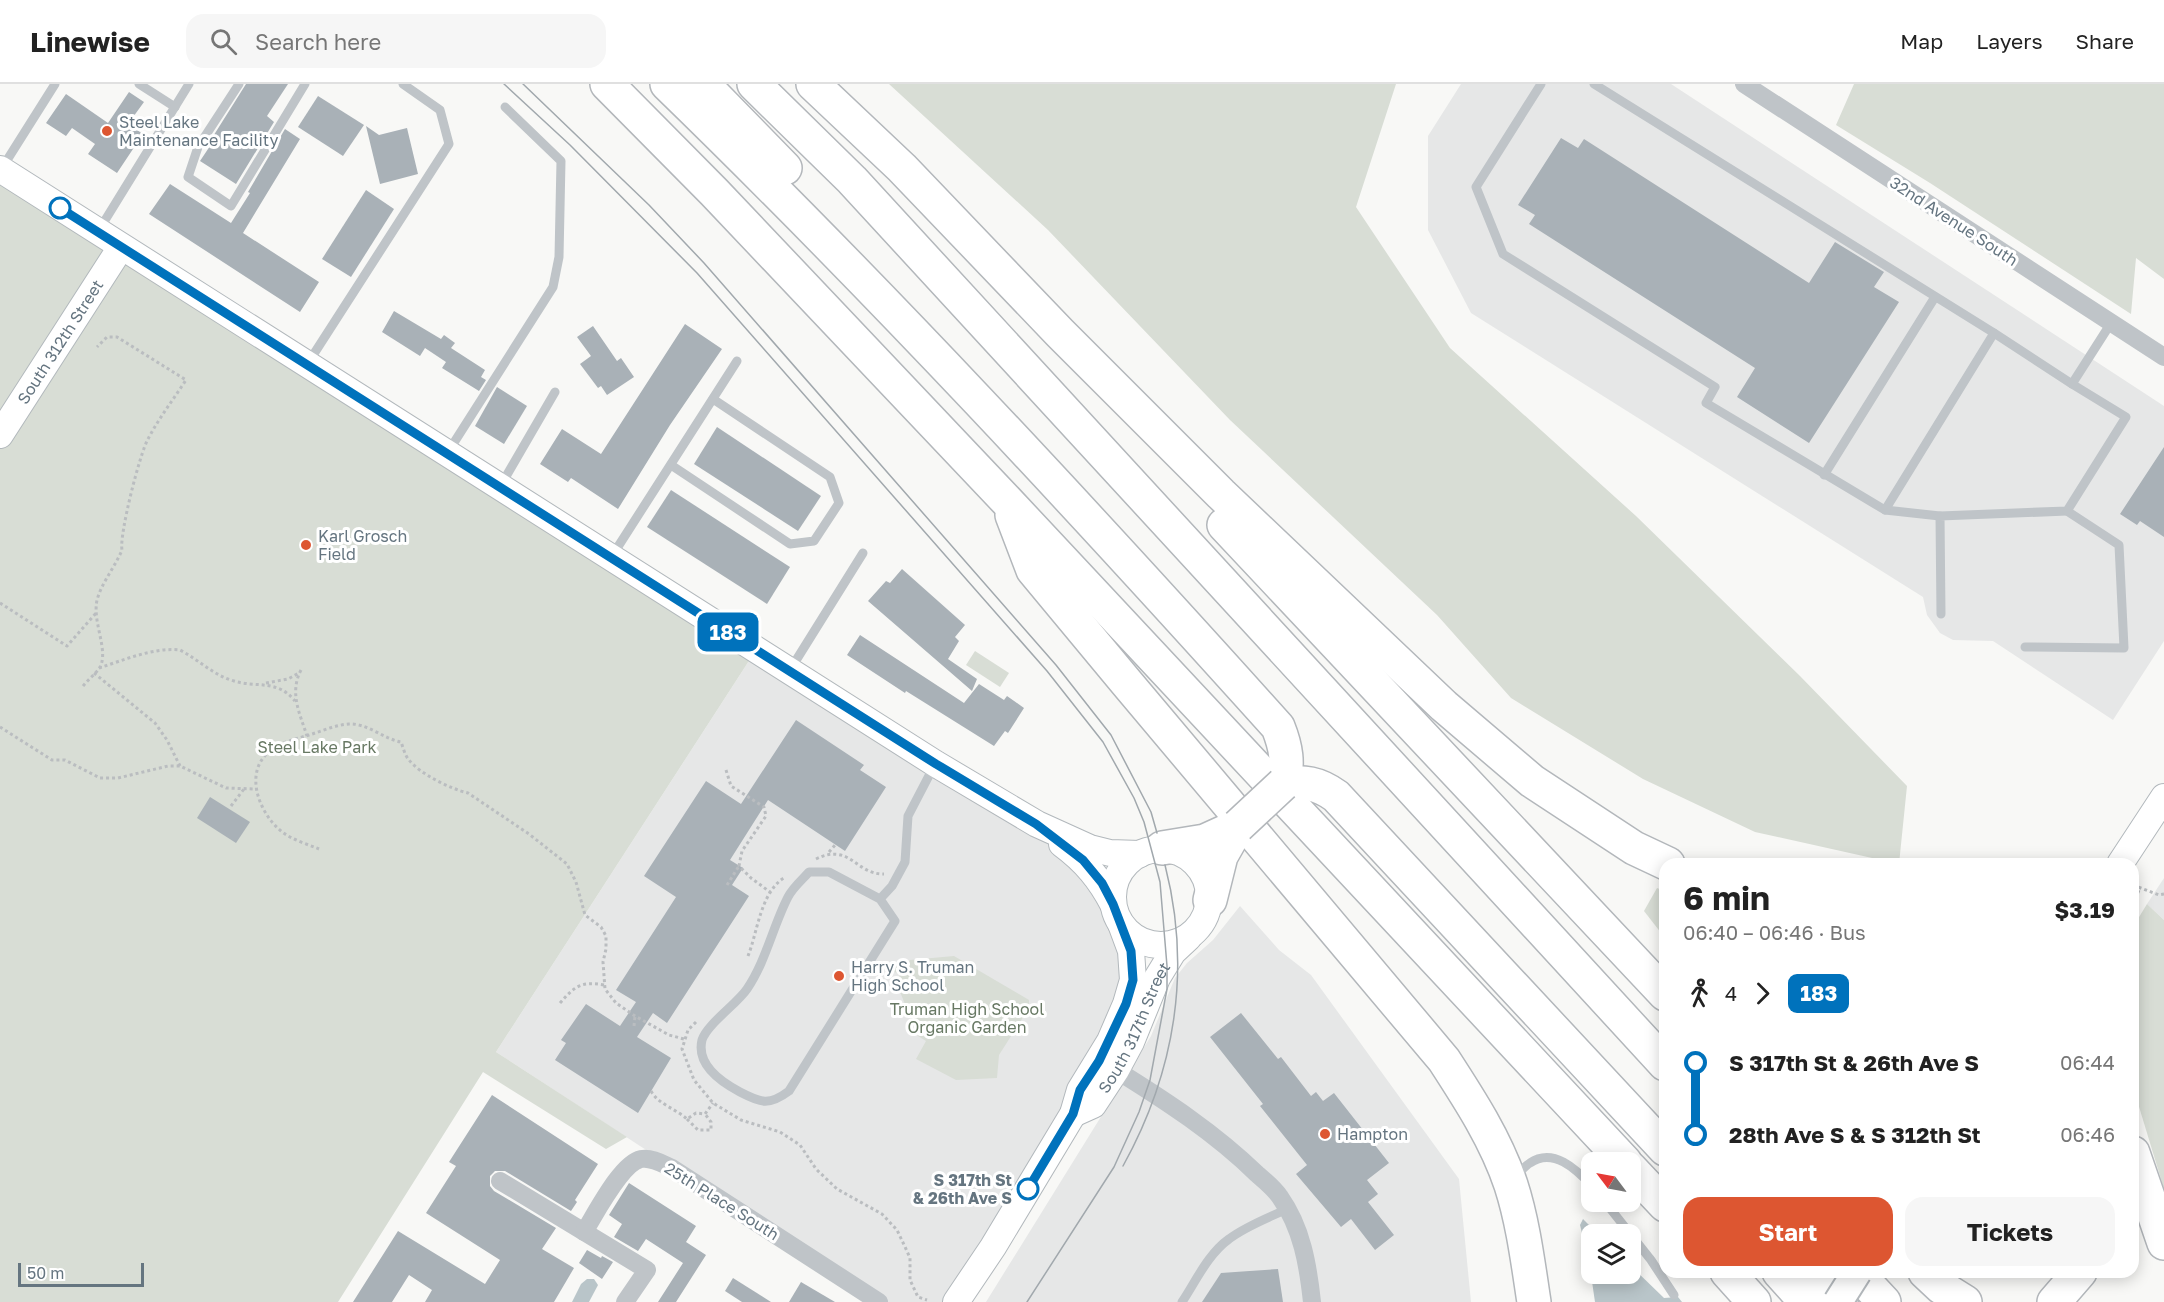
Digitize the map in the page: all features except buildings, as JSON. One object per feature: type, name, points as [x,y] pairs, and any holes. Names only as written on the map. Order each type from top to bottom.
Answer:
[{"type":"highway","points":[[607,84],[714,192],[1006,500],[1617,1152]]},
{"type":"highway","points":[[667,84],[764,178],[1243,674]]},
{"type":"highway","points":[[703,84],[943,330],[1243,674],[1278,727],[1284,743],[1287,771],[1299,782],[1315,783],[1325,788],[1389,836],[1659,1112]]},
{"type":"highway","points":[[754,84],[852,180],[1659,1057]]},
{"type":"highway","points":[[813,84],[902,168],[1060,333],[1221,494],[1444,706],[1532,781],[1585,818],[1659,860]]},
{"type":"highway","points":[[1060,333],[1208,507],[1659,988]]},
{"type":"highway","points":[[1006,500],[1034,570],[1125,682],[1444,1060],[1484,1125],[1510,1182],[1534,1302]]},
{"type":"highway","points":[[1151,851],[1213,849],[1292,776]]},
{"type":"highway","points":[[1389,836],[1659,1142]]},
{"type":"highway","points":[[1210,900],[1213,849]]},
{"type":"highway","points":[[2139,1170],[2164,1242]]},
{"type":"highway","points":[[1641,1180],[1659,1199]]},
{"type":"highway","points":[[1732,1278],[1754,1302]]},
{"type":"highway","points":[[1784,1278],[1806,1302]]},
{"type":"highway","points":[[1818,1278],[1840,1302]]},
{"type":"highway","points":[[1862,1278],[1884,1302]]},
{"type":"highway","points":[[1931,1278],[1965,1302]]},
{"type":"highway","points":[[2054,1302],[2075,1278]]},
{"type":"main road","points":[[1840,1302],[1854,1278]]},
{"type":"street","name":"32nd Avenue South","points":[[1744,84],[2164,357]]},
{"type":"street","points":[[1,170],[936,764],[1036,824],[1083,860],[1102,883],[1117,914],[1131,935],[1160,946],[1189,937],[1200,927],[1207,914],[1210,900],[1208,884],[1202,870],[1191,859],[1177,851],[1110,853],[1090,848],[1036,824]]},
{"type":"street","name":"South 312th Street","points":[[0,435],[122,247]]},
{"type":"street","points":[[2124,858],[2164,797]]},
{"type":"street","points":[[1117,914],[1113,889],[1118,874],[1127,862],[1151,851]]},
{"type":"street","name":"South 317th Street","points":[[956,1302],[993,1247],[1073,1114],[1080,1090],[1110,1041],[1126,1004],[1133,980],[1131,951],[1117,914]]},
{"type":"street","name":"South 317th Street","points":[[1073,1114],[1093,1105],[1116,1070],[1131,1042],[1156,978],[1173,952],[1189,937]]},
{"type":"street","points":[[1116,1070],[1213,1135],[1279,1195],[1305,1250],[1312,1302]]},
{"type":"street","name":"25th Place South","points":[[584,1232],[613,1186],[634,1161],[644,1159],[659,1162],[672,1168],[879,1302]]},
{"type":"street","points":[[500,1181],[647,1270],[625,1302]]},
{"type":"lane","points":[[1,170],[55,84]]},
{"type":"lane","points":[[139,84],[175,106]]},
{"type":"lane","points":[[98,232],[189,84]]},
{"type":"lane","points":[[239,84],[198,147],[188,177],[231,206],[305,84]]},
{"type":"lane","points":[[306,365],[449,144],[440,110],[403,84]]},
{"type":"lane","points":[[1541,84],[1476,187],[1503,254],[1715,387],[1706,403],[1885,510],[1940,516],[2067,511],[2119,545],[2124,648],[2025,647]]},
{"type":"lane","points":[[1594,84],[2126,417],[2067,511]]},
{"type":"lane","points":[[447,454],[553,287],[558,269],[561,161],[505,107]]},
{"type":"lane","points":[[1824,475],[1935,297]]},
{"type":"lane","points":[[2072,384],[2111,323]]},
{"type":"lane","points":[[1885,510],[1994,333]]},
{"type":"lane","points":[[611,558],[737,361]]},
{"type":"lane","points":[[500,487],[555,392]]},
{"type":"lane","points":[[670,465],[790,544],[814,541],[833,513],[839,503],[830,477],[713,399]]},
{"type":"lane","points":[[1940,516],[1941,614]]},
{"type":"lane","points":[[789,670],[862,553]]},
{"type":"lane","points":[[880,899],[892,886],[905,862],[908,816],[936,764]]},
{"type":"lane","points":[[809,872],[829,872],[880,899],[895,921],[789,1091],[776,1101],[767,1103],[717,1078],[703,1059],[702,1040],[718,1019],[741,997],[755,977],[789,896],[809,872]]},
{"type":"lane","points":[[1510,1182],[1529,1163],[1541,1157],[1557,1159],[1576,1168],[1581,1174]]},
{"type":"lane","points":[[1182,1302],[1214,1254],[1228,1239],[1287,1209]]},
{"type":"lane","points":[[1613,1212],[1659,1272]]},
{"type":"lane","points":[[1663,1278],[1674,1294]]},
{"type":"path","points":[[97,346],[106,337],[117,337],[186,380],[147,441],[127,514],[121,542],[122,550],[100,591],[96,613],[104,652],[99,668]]},
{"type":"path","points":[[0,603],[67,646],[96,613]]},
{"type":"path","points":[[83,686],[99,668],[130,658],[172,649],[190,655],[206,668],[224,678],[243,684],[261,684],[288,679],[300,672],[295,701]]},
{"type":"path","points":[[94,673],[155,723],[167,740],[180,766]]},
{"type":"path","points":[[261,684],[279,688],[290,695],[295,701],[307,736]]},
{"type":"path","points":[[319,849],[280,831],[265,810],[256,789],[257,770],[270,750],[342,725],[353,724],[392,741],[401,742],[408,760],[428,775],[458,791],[468,793],[551,850],[567,864],[576,882],[585,915],[601,927],[606,936],[603,962],[605,989],[616,1003],[634,1016],[669,1035],[684,1039]]},
{"type":"path","points":[[0,727],[52,760],[65,760],[100,778],[118,778],[168,766],[180,766],[226,788],[256,789]]},
{"type":"path","points":[[726,770],[731,786],[764,807],[766,816],[742,851],[739,866],[727,885]]},
{"type":"path","points":[[231,807],[244,789]]},
{"type":"path","points":[[811,861],[829,852],[835,845]]},
{"type":"path","points":[[829,852],[844,855],[873,873],[887,873]]},
{"type":"path","points":[[739,866],[770,892]]},
{"type":"path","points":[[747,958],[755,938],[763,904],[770,892],[787,875]]},
{"type":"path","points":[[2140,888],[2159,895],[2164,894]]},
{"type":"path","points":[[560,1003],[576,987],[586,982],[604,985]]},
{"type":"path","points":[[634,1016],[634,1026]]},
{"type":"path","points":[[699,1019],[687,1030],[682,1049],[694,1080],[713,1103],[741,1120],[780,1132],[800,1145],[816,1169],[837,1189],[882,1214],[897,1230],[910,1258],[910,1280],[918,1297],[927,1300]]},
{"type":"path","points":[[651,1091],[656,1100],[676,1109],[698,1130],[711,1130],[711,1122],[705,1114],[696,1113],[687,1119]]},
{"type":"path","points":[[705,1114],[713,1103]]},
{"type":"shaded area","points":[[1461,84],[1671,84],[2164,406],[2164,641],[2113,720],[1993,641],[1953,640],[1940,633],[1927,615],[1923,597],[1471,313],[1428,230],[1428,136]]},
{"type":"shaded area","name":"Harry S. Truman High School","points":[[756,650],[1005,806],[1102,883],[1133,980],[956,1302],[879,1302],[496,1052]]},
{"type":"shaded area","points":[[2164,878],[2164,920],[2147,904]]},
{"type":"shaded area","points":[[1240,906],[1279,950],[1311,975],[1459,1179],[1471,1302],[986,1302],[1151,1036],[1175,978],[1187,963],[1213,940]]},
{"type":"shaded area","points":[[1641,1276],[1664,1298],[1678,1297],[1682,1302],[1595,1302],[1592,1284],[1641,1284]]},
{"type":"shaded area","points":[[587,1279],[594,1279],[598,1285],[589,1302],[572,1302],[581,1284]]},
{"type":"green space","points":[[889,84],[1396,84],[1356,207],[1450,348],[1636,516],[1800,676],[1907,786],[1900,858],[1872,858],[1755,832],[1643,779],[1511,698],[1437,615],[1230,420],[1048,230]]},
{"type":"green space","points":[[1854,84],[2164,84],[2164,279],[2136,258],[2131,314],[1930,183],[1836,125]]},
{"type":"green space","name":"Steel Lake Park","points":[[0,169],[756,650],[496,1052],[627,1137],[606,1149],[483,1072],[338,1302],[0,1302]]},
{"type":"green space","points":[[975,651],[1009,673],[1000,687],[966,665]]},
{"type":"green space","points":[[1657,888],[1659,889],[1659,930],[1644,911]]},
{"type":"green space","points":[[2147,904],[2164,920],[2164,1189],[2139,1107],[2139,917]]},
{"type":"green space","name":"Truman High School Organic Garden","points":[[954,956],[1029,1000],[1029,1008],[999,1055],[997,1078],[956,1080],[916,1059],[926,1041],[918,1036],[896,982],[900,975],[890,969],[894,962],[905,969],[910,960]]},
{"type":"tram line","points":[[504,84],[570,145],[697,273],[1047,671],[1103,742],[1134,798],[1144,822],[1160,882],[1167,966],[1167,989],[1150,1080],[1139,1112],[1114,1167],[1027,1302]]},
{"type":"tram line","points":[[523,84],[649,205],[704,263],[1056,665],[1111,735],[1151,812],[1157,833]]},
{"type":"tram line","points":[[1123,1166],[1141,1130],[1155,1094],[1174,1020],[1177,943],[1173,904],[1165,865]]},
{"type":"bus line","name":"183","points":[[60,208],[936,764],[1036,824],[1083,860],[1102,883],[1113,904],[1131,951],[1133,980],[1126,1004],[1110,1041],[1080,1090],[1073,1114],[1028,1189]]},
{"type":"place","name":"Steel Lake Maintenance Facility","points":[[107,131]]},
{"type":"place","name":"Karl Grosch Field","points":[[306,545]]},
{"type":"place","name":"Harry S. Truman High School","points":[[839,976]]},
{"type":"place","name":"Hampton","points":[[1325,1134]]},
{"type":"place","name":"S 317th St & 26th Ave S","points":[[1028,1189]]}]
